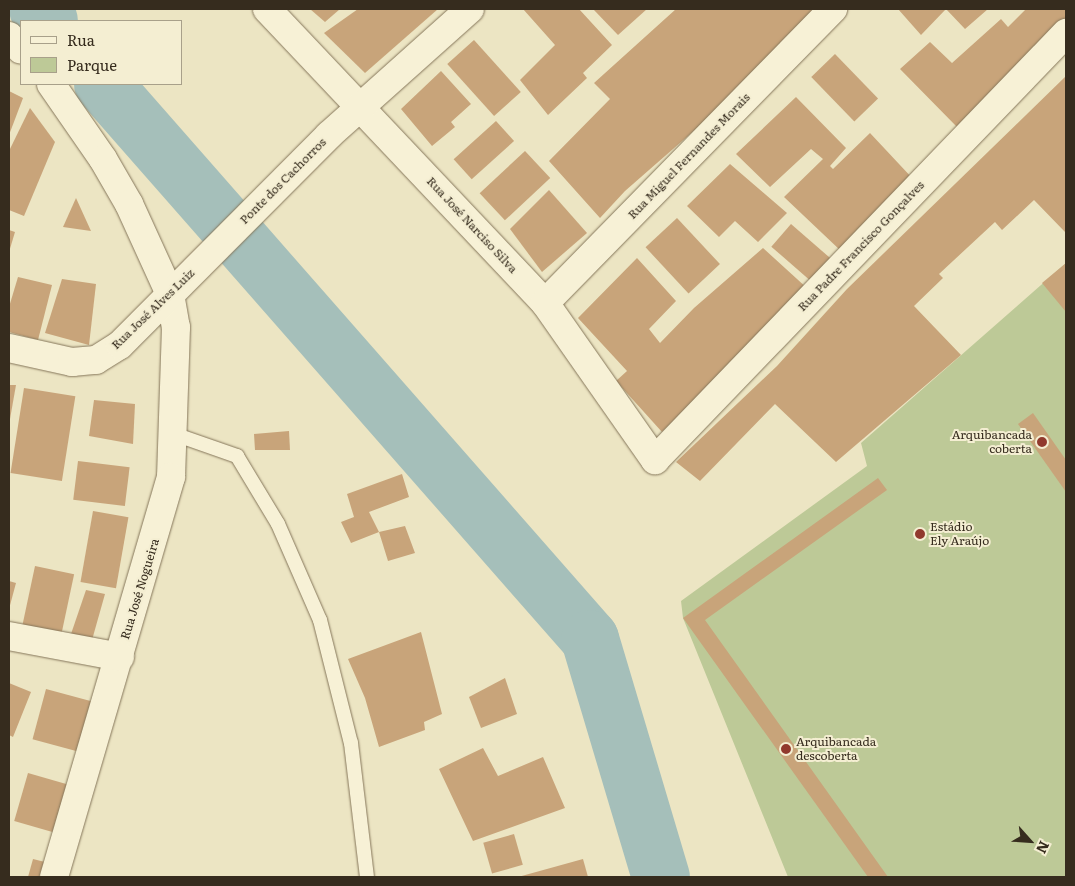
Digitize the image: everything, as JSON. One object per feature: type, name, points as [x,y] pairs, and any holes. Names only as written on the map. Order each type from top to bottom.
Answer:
[{"type":"street","name":"Rua José Narciso Silva","points":[[267,9],[545,303],[655,460]]},
{"type":"street","name":"Ponte dos Cachorros","points":[[207,256],[329,135],[470,9]]},
{"type":"street","name":"Rua Miguel Fernandes Morais","points":[[545,303],[833,9]]},
{"type":"street","name":"Rua Padre Francisco Gonçalves","points":[[655,460],[1066,33]]},
{"type":"street","points":[[9,36],[20,49]]},
{"type":"street","name":"Rua José Nogueira","points":[[51,85],[103,159],[129,204],[170,294],[176,328],[172,394],[174,434],[171,477],[164,511],[54,877]]},
{"type":"street","name":"Rua José Alves Luiz","points":[[9,348],[72,362],[96,360],[120,345],[207,256]]},
{"type":"street","points":[[9,636],[120,656]]},
{"type":"lane","points":[[174,434],[237,456],[278,524],[290,550],[320,620],[351,743],[367,877]]},
{"type":"green space","name":"Estádio Ely Araújo","points":[[1066,263],[1066,877],[788,877],[683,618],[681,601],[867,466],[861,443]]},
{"type":"building","points":[[310,9],[340,9],[325,22]]},
{"type":"building","points":[[358,9],[438,9],[365,73],[324,33]]},
{"type":"building","points":[[523,9],[579,9],[612,45],[583,73],[587,78],[548,115],[520,80],[555,45]]},
{"type":"building","points":[[593,9],[647,9],[618,35]]},
{"type":"building","points":[[676,9],[815,9],[705,121],[625,191],[600,218],[549,161],[610,99],[594,83]]},
{"type":"building","points":[[898,9],[946,9],[921,35]]},
{"type":"building","points":[[946,9],[988,9],[965,29]]},
{"type":"building","points":[[1026,9],[1066,9],[1066,21],[957,127],[900,69],[930,42],[952,63],[1001,19],[1008,27]]},
{"type":"building","points":[[474,40],[521,92],[494,116],[447,64]]},
{"type":"building","points":[[835,54],[878,99],[854,122],[811,77]]},
{"type":"building","points":[[441,71],[471,104],[451,122],[455,127],[432,146],[401,109]]},
{"type":"building","points":[[1066,76],[1066,233],[1034,200],[1002,230],[995,222],[939,274],[943,278],[914,306],[961,355],[836,462],[775,404],[700,481],[676,462],[777,366],[847,289]]},
{"type":"building","points":[[9,91],[23,98],[9,135]]},
{"type":"building","points":[[796,97],[846,148],[830,166],[833,169],[870,133],[914,180],[841,251],[784,197],[823,159],[811,149],[770,187],[736,154]]},
{"type":"building","points":[[30,108],[55,142],[24,216],[9,210],[9,151]]},
{"type":"building","points":[[496,121],[514,141],[472,179],[454,159]]},
{"type":"building","points":[[525,151],[550,178],[505,220],[480,193]]},
{"type":"building","points":[[730,164],[787,213],[758,242],[735,221],[719,237],[687,206]]},
{"type":"building","points":[[549,190],[587,233],[542,272],[510,229]]},
{"type":"building","points":[[76,198],[91,231],[63,227]]},
{"type":"building","points":[[677,218],[720,264],[689,293],[646,247]]},
{"type":"building","points":[[791,224],[831,259],[811,281],[771,247]]},
{"type":"building","points":[[9,230],[15,232],[9,252]]},
{"type":"building","points":[[763,248],[808,289],[662,432],[616,381],[627,371],[578,318],[637,258],[676,301],[649,329],[660,343],[694,308]]},
{"type":"building","points":[[1066,263],[1066,312],[1042,283]]},
{"type":"building","points":[[18,277],[52,285],[38,340],[9,332],[9,307]]},
{"type":"building","points":[[62,279],[96,284],[89,345],[45,333]]},
{"type":"building","points":[[9,385],[16,385],[10,419],[9,419]]},
{"type":"building","points":[[24,388],[75,396],[62,481],[11,473]]},
{"type":"building","points":[[94,400],[135,404],[133,444],[89,436]]},
{"type":"building","name":"Arquibancada coberta","points":[[1033,413],[1066,460],[1066,492],[1018,424]]},
{"type":"building","points":[[289,431],[290,450],[255,450],[254,434]]},
{"type":"building","points":[[78,461],[130,467],[125,506],[73,500]]},
{"type":"building","points":[[402,474],[409,497],[369,512],[379,532],[351,543],[341,522],[354,517],[347,494]]},
{"type":"building","name":"Arquibancada descoberta","points":[[878,478],[887,490],[705,620],[888,877],[868,877],[683,618]]},
{"type":"building","points":[[93,511],[128,517],[116,588],[80,582]]},
{"type":"building","points":[[405,526],[415,553],[388,561],[379,532]]},
{"type":"building","points":[[35,566],[74,574],[62,633],[23,625]]},
{"type":"building","points":[[9,581],[16,583],[9,609]]},
{"type":"building","points":[[86,590],[105,594],[92,640],[71,634]]},
{"type":"building","points":[[421,632],[442,714],[424,722],[425,730],[379,747],[365,698],[348,659]]},
{"type":"building","points":[[505,678],[517,714],[481,728],[469,697]]},
{"type":"building","points":[[9,683],[31,692],[13,737],[9,735]]},
{"type":"building","points":[[46,689],[91,701],[78,751],[33,739]]},
{"type":"building","points":[[483,748],[498,776],[543,757],[565,808],[473,841],[439,769]]},
{"type":"building","points":[[28,773],[72,786],[58,834],[14,821]]},
{"type":"building","points":[[514,834],[523,865],[492,874],[483,843]]},
{"type":"building","points":[[33,859],[49,863],[45,877],[28,877]]},
{"type":"building","points":[[583,859],[588,877],[518,877]]},
{"type":"waterway","points":[[38,9],[48,20]]},
{"type":"waterway","points":[[104,85],[590,639],[661,877]]},
{"type":"place","name":"Arquibancada coberta","points":[[1042,442]]},
{"type":"place","name":"Estádio Ely Araújo","points":[[920,534]]},
{"type":"place","name":"Arquibancada descoberta","points":[[786,749]]}]
